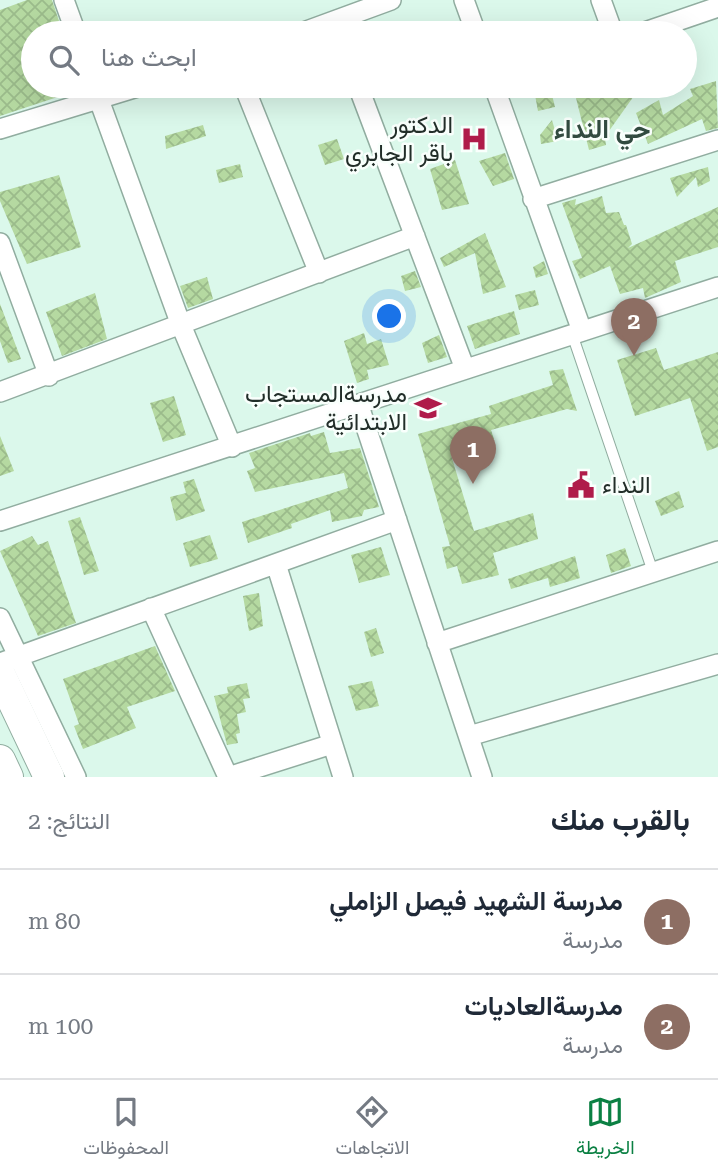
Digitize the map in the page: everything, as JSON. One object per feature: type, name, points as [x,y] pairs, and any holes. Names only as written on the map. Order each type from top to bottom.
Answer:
[{"type":"main road","points":[[6,665],[49,777]]},
{"type":"main road","points":[[0,760],[8,777]]},
{"type":"street","points":[[64,0],[72,21]]},
{"type":"street","points":[[348,21],[391,0]]},
{"type":"street","points":[[464,0],[472,21]]},
{"type":"street","points":[[601,0],[609,21]]},
{"type":"street","points":[[677,21],[718,7]]},
{"type":"street","points":[[0,129],[80,98]]},
{"type":"street","points":[[98,98],[181,325],[232,447]]},
{"type":"street","points":[[249,98],[319,273]]},
{"type":"street","points":[[363,98],[465,369]]},
{"type":"street","points":[[498,98],[577,332]]},
{"type":"street","points":[[533,199],[718,140]]},
{"type":"street","points":[[0,392],[49,376],[415,236]]},
{"type":"street","points":[[0,243],[49,376]]},
{"type":"street","points":[[0,521],[718,287]]},
{"type":"street","points":[[359,406],[482,777]]},
{"type":"street","points":[[6,665],[151,608],[397,520]]},
{"type":"street","points":[[438,643],[718,551]]},
{"type":"street","points":[[276,564],[343,777]]},
{"type":"street","points":[[151,608],[228,777],[332,744]]},
{"type":"street","points":[[0,618],[6,665],[76,777]]},
{"type":"street","points":[[469,736],[718,664]]},
{"type":"lane","points":[[577,332],[653,572]]},
{"type":"building","points":[[27,0],[52,0],[59,21],[21,21],[21,98],[55,98],[0,116],[0,10]]},
{"type":"building","points":[[716,81],[718,128],[706,131],[702,119],[648,144],[636,113],[659,100],[663,115],[690,98],[697,98],[697,87]]},
{"type":"building","points":[[536,98],[553,98],[555,107],[538,111]]},
{"type":"building","points":[[576,98],[632,98],[609,131],[610,137],[605,138],[606,145],[589,150]]},
{"type":"building","points":[[552,120],[558,141],[541,144],[540,135]]},
{"type":"building","points":[[203,125],[206,136],[166,149],[165,136]]},
{"type":"building","points":[[337,139],[344,159],[325,165],[318,145]]},
{"type":"building","points":[[505,153],[514,179],[493,186],[479,161]]},
{"type":"building","points":[[455,160],[469,204],[442,210],[430,169]]},
{"type":"building","points":[[240,164],[243,177],[219,183],[216,170]]},
{"type":"building","points":[[708,167],[710,181],[698,187],[696,177],[677,197],[670,178]]},
{"type":"building","points":[[59,175],[81,247],[27,264],[0,201],[0,192]]},
{"type":"building","points":[[602,196],[606,213],[619,212],[626,225],[632,244],[628,248],[718,207],[718,247],[675,261],[681,282],[645,298],[643,288],[620,294],[610,266],[580,279],[572,261],[582,258],[562,203],[576,199],[575,205]]},
{"type":"building","points":[[485,233],[506,287],[483,294],[475,253],[444,267],[440,258]]},
{"type":"building","points":[[544,261],[548,274],[536,278],[533,267]]},
{"type":"building","points":[[415,271],[421,287],[405,291],[401,276]]},
{"type":"building","points":[[207,277],[213,299],[188,308],[180,286]]},
{"type":"building","points":[[535,290],[539,305],[519,310],[515,295]]},
{"type":"building","points":[[95,293],[107,339],[62,356],[46,312]]},
{"type":"building","points":[[0,304],[21,359],[8,363],[0,341]]},
{"type":"building","points":[[514,311],[520,334],[475,349],[467,326]]},
{"type":"building","points":[[364,333],[367,344],[381,339],[389,365],[367,370],[369,379],[357,383],[344,341]]},
{"type":"building","points":[[439,335],[447,357],[428,363],[422,343]]},
{"type":"building","points":[[656,348],[664,370],[718,352],[718,447],[707,451],[690,398],[635,416],[617,360]]},
{"type":"building","points":[[563,369],[577,411],[567,409],[491,430],[494,439],[451,455],[474,531],[533,513],[538,539],[493,553],[499,575],[462,584],[457,566],[447,569],[442,547],[450,546],[418,434],[491,414],[489,406],[553,385],[549,371]]},
{"type":"building","points":[[174,396],[186,435],[163,442],[150,403]]},
{"type":"building","points":[[324,432],[330,453],[360,448],[379,507],[364,510],[362,516],[332,522],[330,510],[291,524],[292,528],[248,543],[242,522],[348,488],[344,473],[255,492],[247,471],[255,468],[249,453],[310,433],[311,436]]},
{"type":"building","points":[[0,436],[14,471],[0,476]]},
{"type":"building","points":[[194,479],[205,511],[176,521],[170,497],[186,493],[183,482]]},
{"type":"building","points":[[679,491],[684,507],[661,516],[655,501]]},
{"type":"building","points":[[80,517],[99,571],[84,575],[68,521]]},
{"type":"building","points":[[210,535],[218,559],[190,567],[183,543]]},
{"type":"building","points":[[32,536],[38,545],[48,541],[76,623],[38,636],[0,551]]},
{"type":"building","points":[[381,547],[390,575],[359,583],[351,555]]},
{"type":"building","points":[[625,548],[631,566],[611,573],[606,555]]},
{"type":"building","points":[[575,556],[580,578],[550,587],[548,578],[511,589],[508,579]]},
{"type":"building","points":[[259,593],[263,626],[249,631],[243,596]]},
{"type":"building","points":[[376,628],[384,653],[371,657],[364,632]]},
{"type":"building","points":[[155,646],[175,691],[127,707],[136,728],[83,749],[74,726],[79,724],[63,679]]},
{"type":"building","points":[[372,681],[379,706],[356,711],[348,686]]},
{"type":"building","points":[[247,683],[250,698],[243,699],[246,712],[237,714],[240,733],[236,734],[238,743],[227,745],[214,696],[228,693],[227,687]]},
{"type":"place","name":"الدكتور باقر الجابري","points":[[474,139]]},
{"type":"place","name":"مدرسةالعاديات","points":[[634,356]]},
{"type":"place","name":"مدرسةالمستجاب الابتدائية","points":[[428,408]]},
{"type":"place","name":"مدرسة الشهيد فيصل الزاملي","points":[[473,484]]},
{"type":"place","name":"النداء","points":[[581,485]]},
{"type":"district","name":"حي النداء","points":[[602,129]]}]
